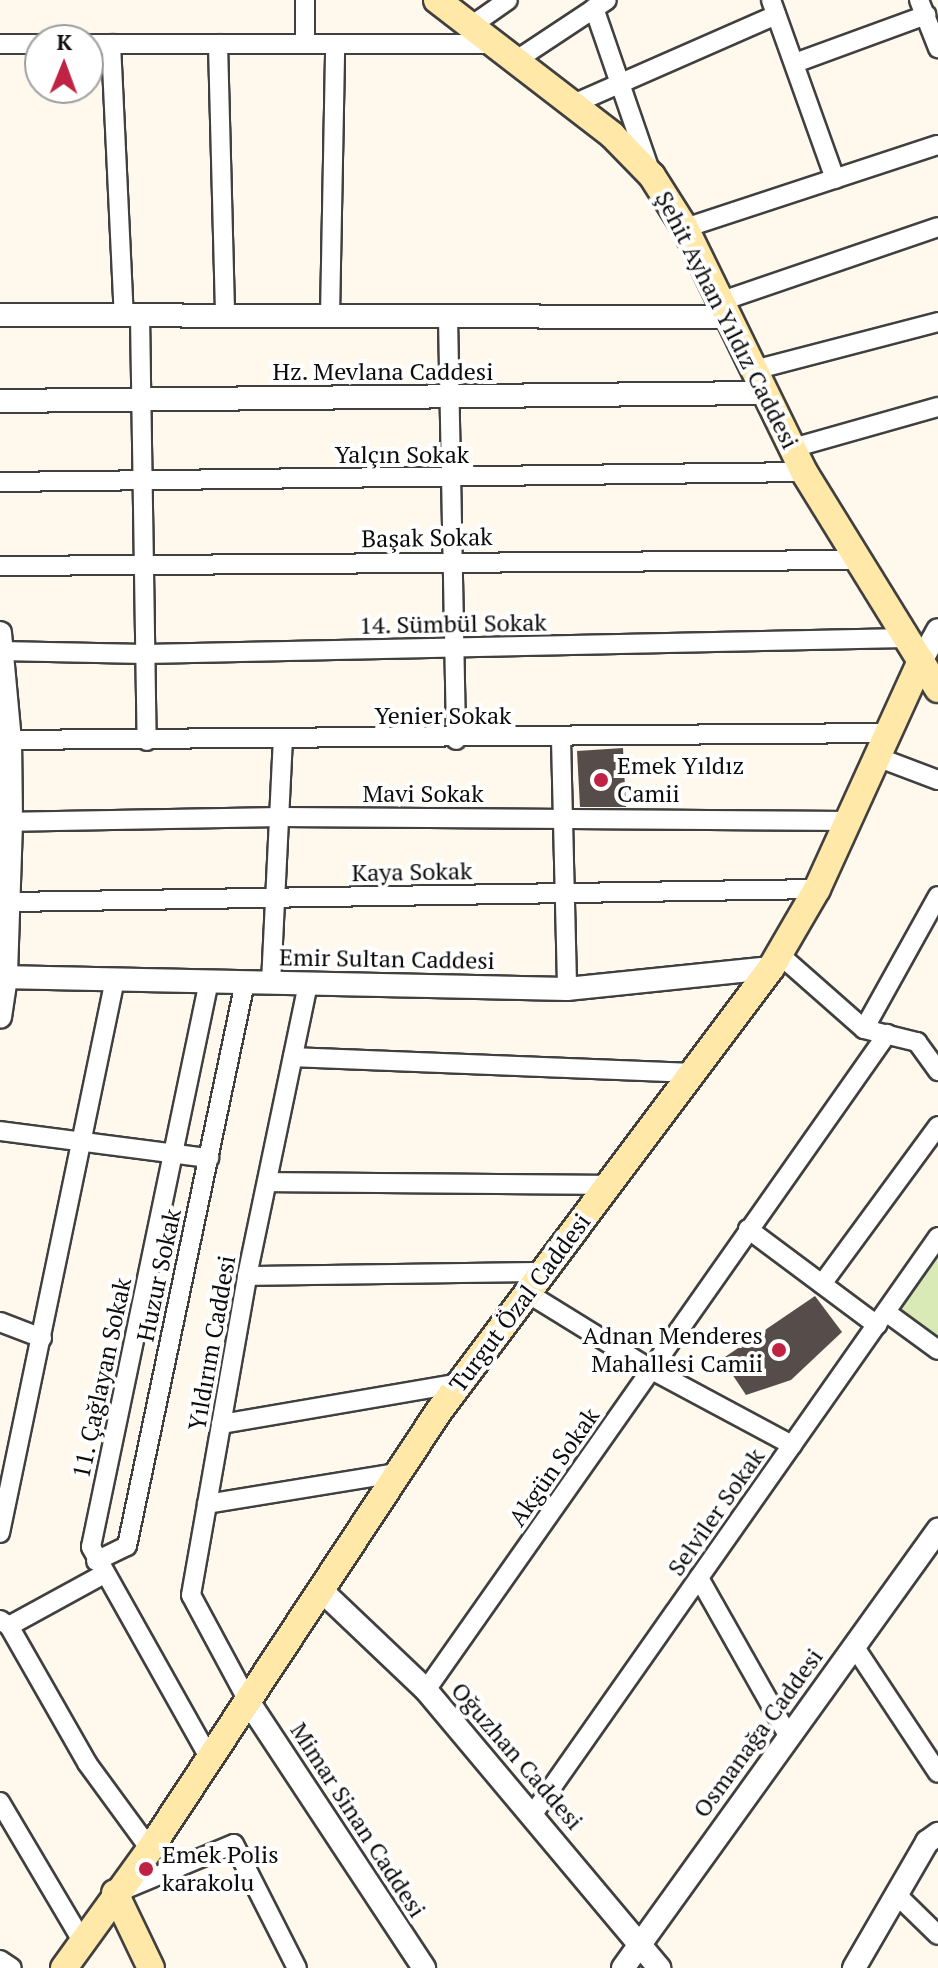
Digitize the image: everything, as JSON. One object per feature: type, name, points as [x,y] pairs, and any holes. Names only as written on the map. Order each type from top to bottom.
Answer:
[{"type":"main road","name":"Şehit Ayhan Yıldız Caddesi","points":[[437,0],[612,135],[652,176],[685,228],[804,472],[854,560],[938,689]]},
{"type":"main road","name":"Turgut Özal Caddesi","points":[[67,1958],[150,1849],[397,1473],[460,1383],[776,962],[817,889],[921,661]]},
{"type":"main road","points":[[115,1893],[151,1968]]},
{"type":"street","points":[[305,0],[305,44]]},
{"type":"street","points":[[471,26],[508,0]]},
{"type":"street","points":[[515,61],[600,4],[620,80],[652,176]]},
{"type":"street","points":[[571,105],[773,7],[835,179]]},
{"type":"street","points":[[795,63],[922,8],[938,48]]},
{"type":"street","points":[[0,44],[24,44]]},
{"type":"street","points":[[104,44],[494,44]]},
{"type":"street","points":[[111,44],[141,398],[147,741]]},
{"type":"street","points":[[218,44],[225,316]]},
{"type":"street","points":[[330,316],[335,44]]},
{"type":"street","points":[[685,228],[938,145]]},
{"type":"street","points":[[0,315],[448,317],[724,310],[938,227]]},
{"type":"street","points":[[448,317],[456,740]]},
{"type":"street","points":[[760,381],[938,322]]},
{"type":"street","name":"Hz. Mevlana Caddesi","points":[[0,401],[449,398],[760,381]]},
{"type":"street","points":[[793,448],[938,407]]},
{"type":"street","name":"Yalçın Sokak","points":[[0,482],[451,479],[804,472]]},
{"type":"street","name":"Başak Sokak","points":[[0,566],[854,560]]},
{"type":"street","name":"Turgut Özal Caddesi","points":[[921,661],[938,630]]},
{"type":"street","name":"14. Sümbül Sokak","points":[[1,645],[145,654],[906,638]]},
{"type":"street","points":[[0,1017],[9,902],[1,645]]},
{"type":"street","points":[[561,739],[567,989]]},
{"type":"street","name":"Yenier Sokak","points":[[5,740],[561,739],[882,745]]},
{"type":"street","points":[[271,983],[283,741]]},
{"type":"street","points":[[882,745],[938,780]]},
{"type":"street","name":"Mavi Sokak","points":[[5,822],[281,817],[847,821]]},
{"type":"street","name":"Kaya Sokak","points":[[9,902],[817,889]]},
{"type":"street","points":[[864,1029],[932,920],[938,896]]},
{"type":"street","points":[[776,962],[864,1029],[917,1042],[938,1071]]},
{"type":"street","name":"Emir Sultan Caddesi","points":[[3,977],[567,989],[776,962]]},
{"type":"street","points":[[0,1533],[115,979]]},
{"type":"street","name":"11. Çağlayan Sokak","points":[[99,1568],[91,1547],[209,981]]},
{"type":"street","name":"Huzur Sokak","points":[[99,1568],[127,1546],[245,982]]},
{"type":"street","name":"Yıldırım Caddesi","points":[[248,1701],[191,1595],[247,1276],[308,983]]},
{"type":"street","name":"Akgün Sokak","points":[[426,1690],[887,1034]]},
{"type":"street","points":[[293,1057],[691,1073]]},
{"type":"street","points":[[822,1284],[938,1126]]},
{"type":"street","points":[[0,1131],[209,1158]]},
{"type":"street","points":[[267,1182],[609,1185]]},
{"type":"street","points":[[748,1229],[822,1284],[938,1350]]},
{"type":"street","name":"Selviler Sokak","points":[[533,1814],[938,1237]]},
{"type":"street","points":[[247,1276],[544,1272]]},
{"type":"street","points":[[529,1294],[652,1370],[792,1445]]},
{"type":"street","points":[[0,1322],[42,1338]]},
{"type":"street","points":[[221,1424],[460,1383]]},
{"type":"street","points":[[207,1504],[397,1473]]},
{"type":"street","name":"Osmanağa Caddesi","points":[[623,1968],[938,1530]]},
{"type":"street","points":[[150,1849],[87,1763],[4,1623],[99,1568],[210,1759]]},
{"type":"street","points":[[699,1578],[788,1735]]},
{"type":"street","name":"Oğuzhan Caddesi","points":[[321,1590],[426,1690],[641,1942],[659,1968]]},
{"type":"street","points":[[854,1646],[938,1773]]},
{"type":"street","name":"Mimar Sinan Caddesi","points":[[248,1701],[424,1968]]},
{"type":"street","points":[[0,1802],[67,1958]]},
{"type":"street","points":[[859,1966],[927,1842],[938,1834]]},
{"type":"street","points":[[115,1893],[234,1844],[297,1968]]},
{"type":"street","points":[[897,1895],[938,1935]]},
{"type":"street","points":[[0,1960],[12,1968]]},
{"type":"green space","points":[[938,1249],[938,1339],[894,1309]]},
{"type":"building","name":"Emek Yıldız Camii","points":[[623,748],[626,807],[580,807],[577,751]]},
{"type":"building","name":"Adnan Menderes Mahallesi Camii","points":[[815,1296],[842,1332],[791,1380],[746,1395],[722,1359]]},
{"type":"place","name":"Emek Yıldız Camii","points":[[601,780]]},
{"type":"place","name":"Adnan Menderes Mahallesi Camii","points":[[779,1350]]},
{"type":"place","name":"Emek Polis karakolu","points":[[146,1869]]}]
